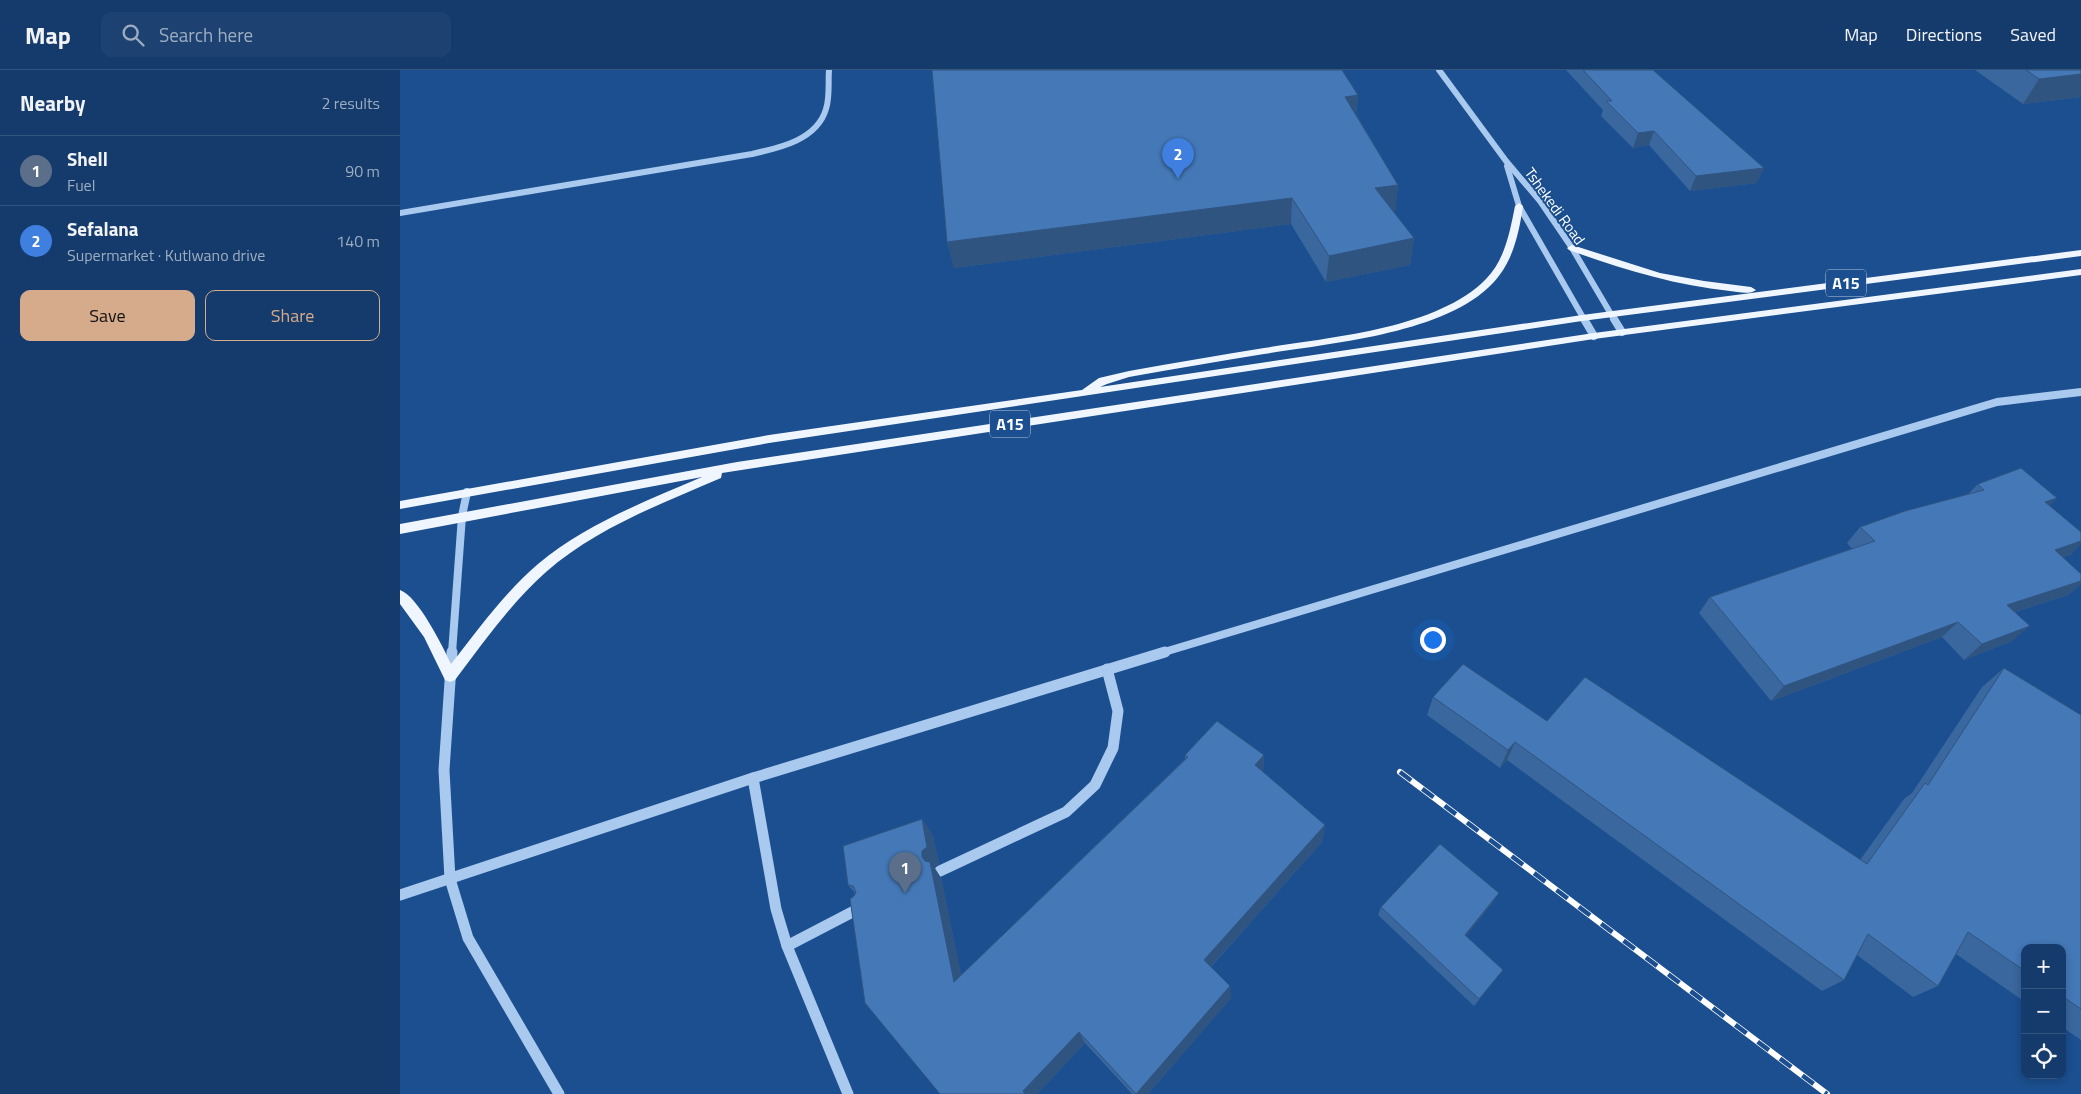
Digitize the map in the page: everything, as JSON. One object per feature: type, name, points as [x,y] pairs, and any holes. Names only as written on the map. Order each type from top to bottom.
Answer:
[{"type":"main road","points":[[1081,394],[1103,381],[1129,374],[1359,334],[1420,320],[1446,310],[1467,299],[1489,281],[1505,258],[1515,232],[1519,206]]},
{"type":"main road","points":[[1572,248],[1608,262],[1674,280],[1773,292]]},
{"type":"main road","name":"A15","points":[[400,505],[769,439],[1582,318],[2081,253]]},
{"type":"main road","name":"A15","points":[[400,529],[737,466],[1594,336],[2081,272]]},
{"type":"main road","points":[[400,595],[415,610],[450,676],[523,586],[562,553],[609,524],[737,466]]},
{"type":"street","points":[[400,213],[780,148],[818,126],[826,112],[829,70]]},
{"type":"street","points":[[1439,70],[1506,161]]},
{"type":"street","name":"Tshekedi Road","points":[[1506,161],[1519,206],[1594,336]]},
{"type":"street","name":"Tshekedi Road","points":[[1506,161],[1540,202],[1572,248],[1622,332]]},
{"type":"street","points":[[400,895],[753,778],[1107,669],[1997,402],[2081,392]]},
{"type":"street","points":[[467,492],[462,516],[444,770],[450,879],[468,938],[558,1094]]},
{"type":"street","points":[[940,871],[1066,812],[1095,785],[1113,748],[1118,711],[1107,669]]},
{"type":"street","points":[[753,778],[776,909],[787,946],[863,907]]},
{"type":"lane","points":[[787,946],[848,1094]]},
{"type":"building","points":[[932,70],[1342,70],[1358,95],[1345,97],[1398,185],[1375,188],[1414,238],[1329,256],[1292,198],[947,242]]},
{"type":"building","points":[[1583,70],[1653,70],[1764,168],[1696,176],[1654,131],[1638,133],[1606,101],[1612,101]]},
{"type":"building","points":[[2026,70],[2081,70],[2081,74],[2039,79]]},
{"type":"building","points":[[2021,468],[2057,498],[2045,502],[2081,532],[2081,541],[2055,550],[2081,574],[2081,581],[2007,605],[2030,626],[1982,644],[1958,622],[1784,686],[1710,597],[1875,541],[1860,527],[1905,511],[1984,490],[1978,484]]},
{"type":"building","points":[[1463,664],[1547,721],[1585,677],[1867,864],[1925,783],[1928,785],[2004,668],[2081,715],[2081,1009],[2066,999],[2066,944],[2021,944],[2021,968],[1968,932],[1938,986],[1868,934],[1844,980],[1515,742],[1508,750],[1433,697]]},
{"type":"building","points":[[1217,721],[1264,755],[1255,765],[1325,825],[1204,960],[1230,986],[1136,1094],[1079,1032],[1023,1091],[1025,1094],[940,1094],[865,1003],[850,899],[856,892],[853,886],[848,885],[843,846],[922,819],[927,847],[922,851],[922,857],[925,861],[930,862],[954,982],[1188,757],[1185,755]]},
{"type":"building","points":[[1440,844],[1499,893],[1465,935],[1503,970],[1479,999],[1381,907]]},
{"type":"railway","points":[[1400,772],[1827,1094]]},
{"type":"place","name":"Sefalana","points":[[1178,179]]},
{"type":"place","name":"Shell","points":[[905,893]]}]
